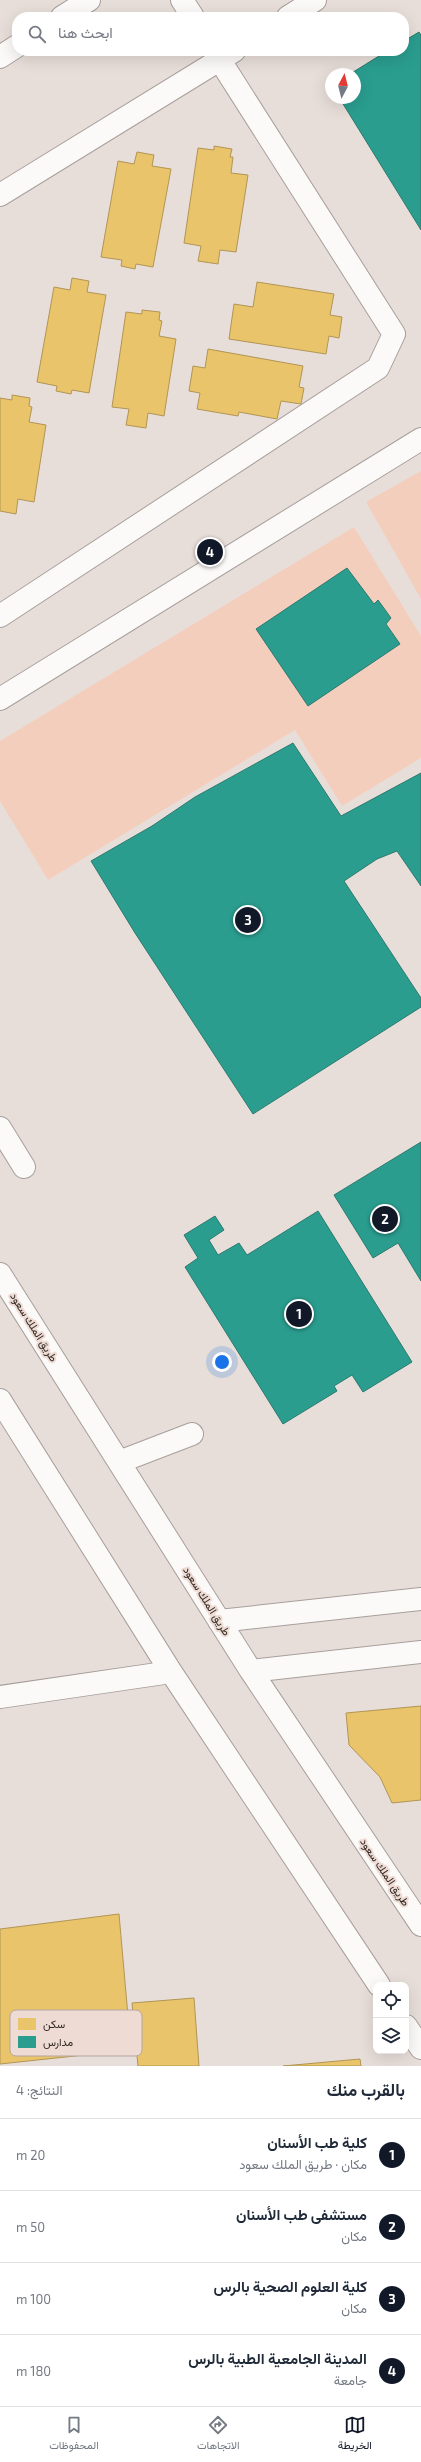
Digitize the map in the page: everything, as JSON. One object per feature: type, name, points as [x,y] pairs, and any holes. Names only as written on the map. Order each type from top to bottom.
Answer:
[{"type":"street","points":[[70,12],[89,0]]},
{"type":"street","points":[[182,0],[190,12]]},
{"type":"street","points":[[296,12],[315,0]]},
{"type":"street","points":[[0,57],[12,49]]},
{"type":"street","points":[[0,195],[220,56]]},
{"type":"street","points":[[0,616],[378,368],[394,334],[224,56]]},
{"type":"street","points":[[0,699],[421,440]]},
{"type":"street","points":[[0,1128],[24,1167]]},
{"type":"street","name":"طريق الملك سعود","points":[[0,1274],[251,1671],[414,1903],[421,1924]]},
{"type":"street","points":[[0,1400],[171,1672],[377,1982]]},
{"type":"street","points":[[119,1462],[192,1434]]},
{"type":"street","points":[[219,1621],[421,1598]]},
{"type":"street","points":[[251,1671],[421,1652]]},
{"type":"street","points":[[0,1697],[171,1672]]},
{"type":"street","points":[[409,2030],[421,2048]]},
{"type":"shaded area","points":[[421,471],[421,599],[366,502]]},
{"type":"shaded area","points":[[354,527],[421,636],[421,758],[342,806],[295,730],[48,880],[0,801],[0,741]]},
{"type":"building: سكن","points":[[214,146],[232,149],[230,157],[233,157],[231,173],[248,175],[236,252],[220,250],[218,264],[198,261],[201,246],[184,243],[198,148],[214,150]]},
{"type":"building: سكن","points":[[137,152],[154,155],[152,166],[171,169],[153,267],[136,264],[135,269],[121,266],[122,260],[101,257],[118,161],[134,164]]},
{"type":"building: سكن","points":[[72,278],[89,281],[87,292],[106,295],[89,393],[72,390],[71,394],[56,391],[57,386],[37,382],[54,287],[70,290]]},
{"type":"building: سكن","points":[[257,282],[334,294],[330,315],[342,317],[339,338],[329,336],[326,354],[229,339],[234,304],[253,307]]},
{"type":"building: سكن","points":[[142,310],[160,312],[159,320],[162,321],[159,336],[176,339],[164,416],[148,413],[146,428],[126,425],[129,409],[112,407],[126,312],[142,314]]},
{"type":"building: سكن","points":[[208,349],[303,366],[299,387],[304,388],[301,404],[281,401],[277,419],[239,412],[238,416],[197,409],[200,393],[189,391],[193,366],[205,368]]},
{"type":"building: سكن","points":[[12,395],[30,398],[29,406],[32,407],[29,422],[46,425],[34,502],[18,499],[16,514],[0,511],[0,398],[12,400]]},
{"type":"building: سكن","points":[[421,1706],[421,1800],[392,1803],[380,1777],[349,1745],[346,1713]]},
{"type":"building: سكن","points":[[119,1914],[127,2010],[10,2010],[10,2056],[75,2056],[0,2064],[0,1929]]},
{"type":"building: سكن","points":[[194,1998],[199,2066],[138,2066],[137,2056],[142,2056],[142,2010],[133,2010],[132,2003]]},
{"type":"building: سكن","points":[[360,2059],[361,2066],[283,2066]]},
{"type":"building: مدارس","points":[[419,32],[421,35],[421,230],[343,104],[361,104],[361,68],[360,68],[379,56],[409,56],[409,38]]},
{"type":"building: مدارس","points":[[347,568],[374,604],[378,600],[391,618],[386,624],[400,644],[308,706],[256,629]]},
{"type":"building: مدارس","points":[[293,743],[341,816],[421,773],[421,886],[397,851],[377,859],[344,881],[421,998],[421,1007],[253,1114],[135,933],[91,861],[152,826],[195,797]]},
{"type":"building: مدارس","points":[[421,1142],[421,1281],[398,1243],[373,1258],[334,1195]]},
{"type":"building: مدارس","points":[[318,1211],[412,1362],[363,1392],[352,1375],[334,1386],[337,1391],[283,1424],[185,1267],[198,1258],[184,1235],[215,1216],[224,1230],[209,1240],[218,1255],[239,1243],[247,1255]]},
{"type":"place","name":"المدينة الجامعية الطبية بالرس","points":[[210,552]]},
{"type":"place","name":"كلية العلوم الصحية بالرس","points":[[248,920]]},
{"type":"place","name":"مستشفى طب الأسنان","points":[[385,1219]]},
{"type":"place","name":"كلية طب الأسنان","points":[[299,1314]]}]
